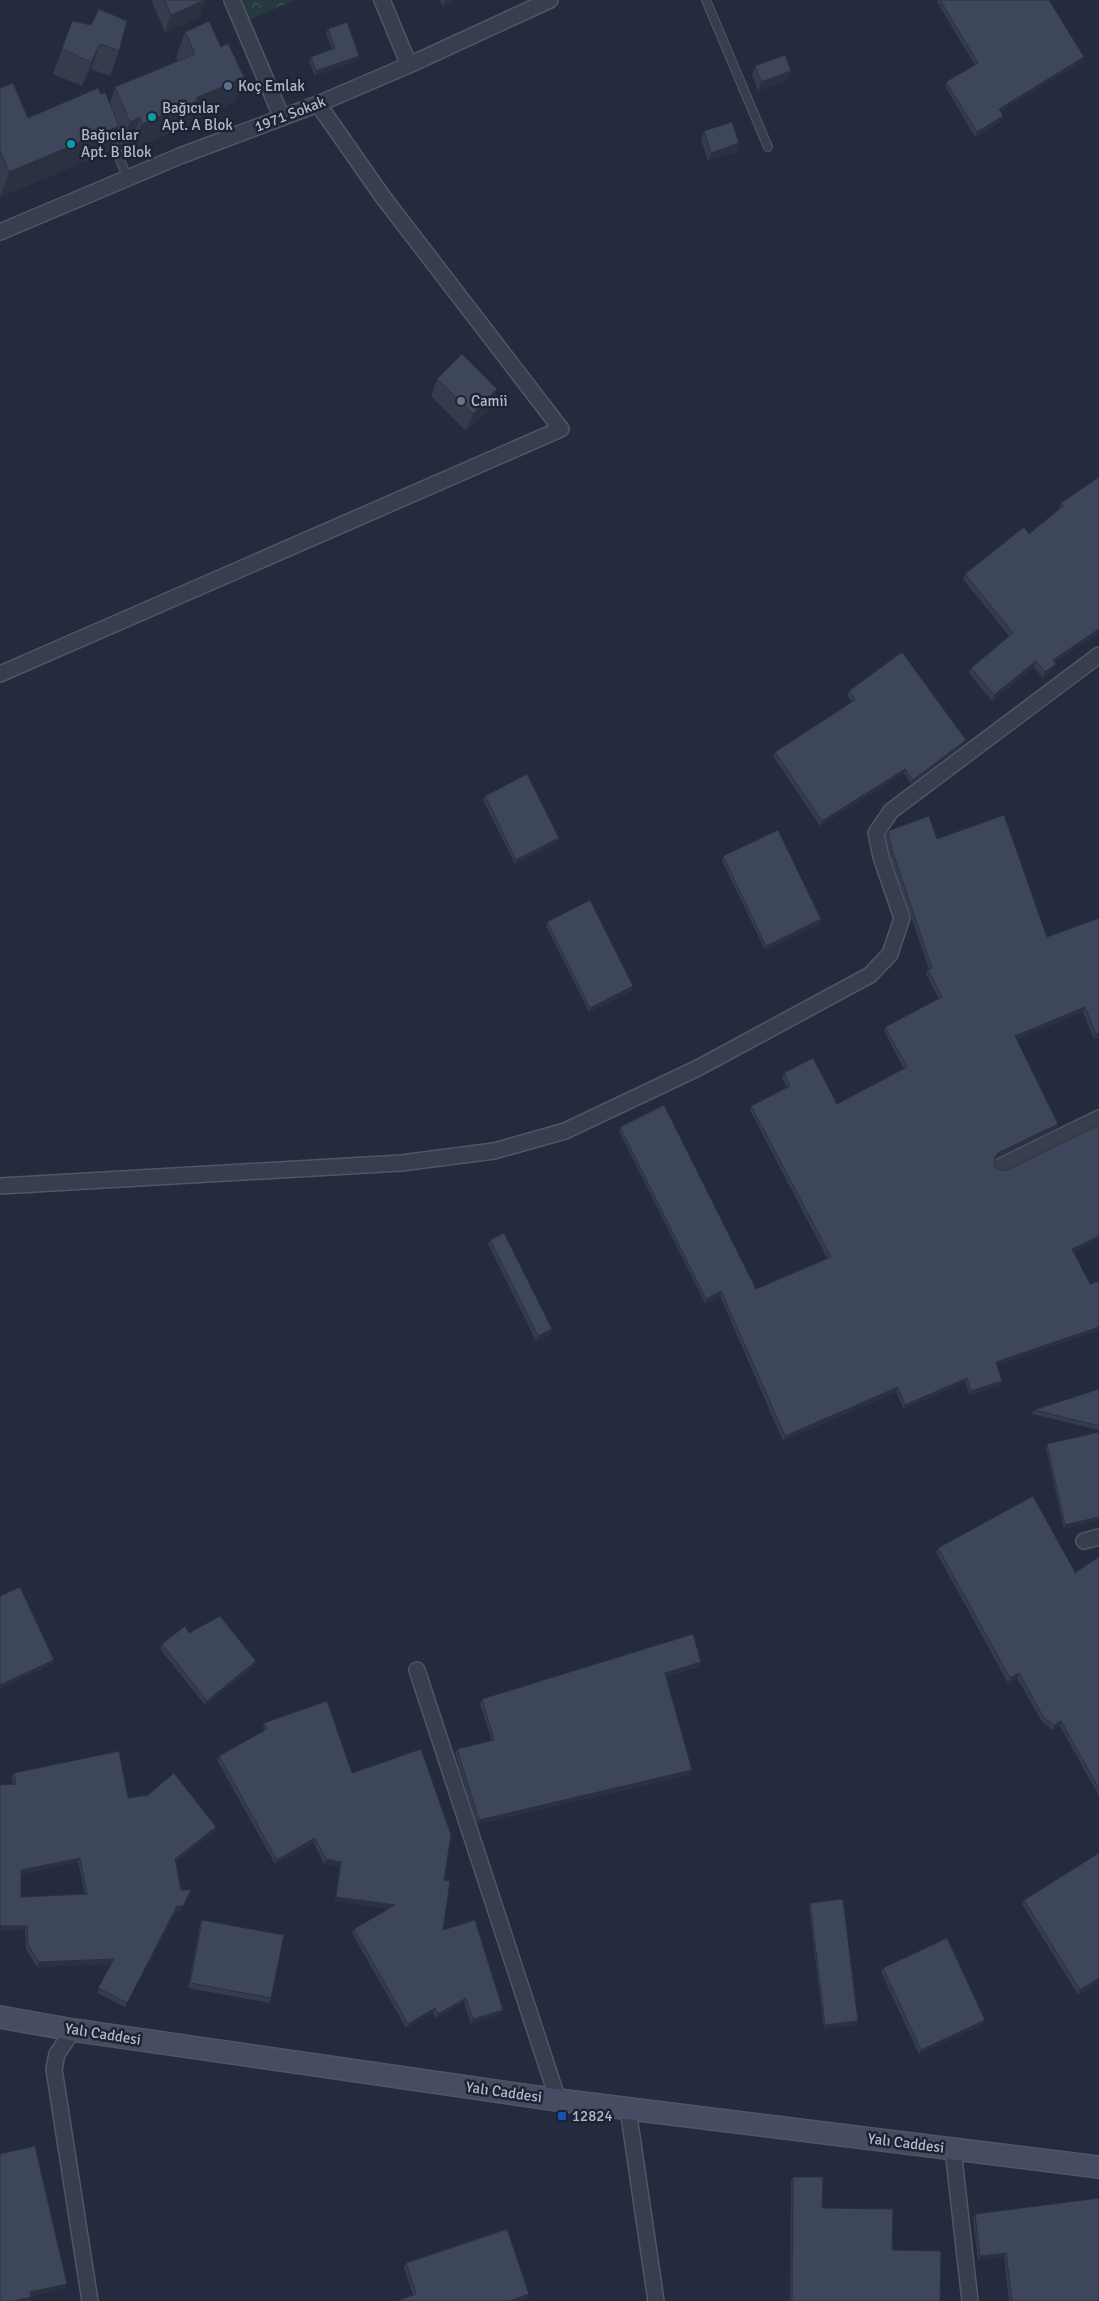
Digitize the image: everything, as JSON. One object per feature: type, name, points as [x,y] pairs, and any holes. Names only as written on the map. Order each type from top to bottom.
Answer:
[{"type":"street","points":[[232,0],[282,118]]},
{"type":"street","points":[[382,0],[409,65]]},
{"type":"street","name":"1971 Sokak","points":[[0,232],[318,104],[409,65],[550,0]]},
{"type":"street","points":[[0,674],[561,429],[383,197],[318,104]]},
{"type":"street","points":[[0,1186],[400,1163],[494,1151],[565,1131],[698,1068],[870,975],[890,954],[902,918],[881,857],[876,833],[890,811],[1099,656]]},
{"type":"street","points":[[1001,1166],[1099,1118]]},
{"type":"street","points":[[1084,1541],[1099,1537]]},
{"type":"street","points":[[417,1670],[558,2100]]},
{"type":"street","name":"Yalı Caddesi","points":[[0,2017],[73,2030],[558,2100],[1099,2167]]},
{"type":"street","points":[[73,2030],[57,2054],[54,2069],[90,2301]]},
{"type":"street","points":[[628,2109],[656,2301]]},
{"type":"street","points":[[953,2149],[970,2301]]},
{"type":"lane","points":[[706,0],[768,147]]},
{"type":"lane","points":[[106,125],[128,179]]},
{"type":"green space","points":[[241,0],[295,0],[249,20]]},
{"type":"building","points":[[164,0],[205,0],[171,15]]},
{"type":"building","points":[[940,0],[1049,0],[1084,57],[999,109],[1003,116],[977,132],[946,82],[978,63]]},
{"type":"building","points":[[99,9],[127,21],[119,51],[100,44],[91,62],[62,49],[72,21],[91,25]]},
{"type":"building","points":[[209,21],[221,47],[228,43],[244,77],[196,98],[197,101],[142,124],[140,117],[130,122],[115,87],[195,54],[185,32]]},
{"type":"building","points":[[347,22],[359,56],[316,71],[311,57],[335,48],[328,29]]},
{"type":"building","points":[[785,55],[791,71],[761,82],[755,66]]},
{"type":"building","points":[[13,83],[28,118],[98,88],[101,94],[105,92],[119,126],[9,172],[0,151],[0,88]]},
{"type":"building","points":[[732,122],[739,143],[711,153],[704,131]]},
{"type":"building","points":[[462,354],[497,389],[473,414],[437,379]]},
{"type":"building","points":[[1099,477],[1099,629],[1053,660],[1056,664],[1045,672],[1036,661],[994,695],[971,668],[1013,633],[965,574],[1024,527],[1029,534],[1063,506],[1061,503]]},
{"type":"building","points":[[902,652],[966,740],[913,780],[905,769],[822,821],[775,752],[855,700],[849,691]]},
{"type":"building","points":[[527,774],[559,838],[516,860],[485,796]]},
{"type":"building","points":[[1004,815],[1047,937],[1099,918],[1099,1033],[1096,1034],[1085,1007],[1015,1036],[1058,1124],[998,1153],[995,1157],[994,1165],[998,1170],[1007,1170],[1099,1125],[1099,1236],[1072,1249],[1090,1284],[1099,1281],[1099,1327],[996,1362],[1002,1381],[971,1391],[967,1378],[905,1405],[898,1387],[785,1436],[721,1291],[706,1299],[620,1127],[664,1105],[756,1289],[831,1257],[751,1106],[790,1086],[784,1073],[813,1058],[837,1104],[907,1067],[885,1027],[942,997],[928,970],[932,968],[892,850],[888,831],[929,816],[937,839]]},
{"type":"building","points":[[778,830],[821,919],[766,946],[723,856]]},
{"type":"building","points":[[590,900],[633,986],[590,1008],[547,922]]},
{"type":"building","points":[[504,1233],[552,1329],[538,1336],[490,1240]]},
{"type":"building","points":[[1099,1389],[1099,1426],[1034,1410]]},
{"type":"building","points":[[1099,1432],[1099,1517],[1065,1525],[1047,1444]]},
{"type":"building","points":[[1033,1496],[1076,1574],[1076,1572],[1099,1557],[1099,1789],[1061,1721],[1054,1725],[1044,1718],[1019,1673],[1010,1678],[938,1548]]},
{"type":"building","points":[[20,1587],[54,1660],[0,1685],[0,1596]]},
{"type":"building","points":[[220,1616],[256,1661],[207,1701],[162,1644],[185,1626],[189,1633]]},
{"type":"building","points":[[693,1634],[701,1662],[665,1673],[692,1770],[479,1820],[457,1749],[494,1740],[482,1699]]},
{"type":"building","points":[[327,1701],[352,1773],[421,1749],[451,1835],[444,1880],[450,1881],[443,1930],[475,1920],[503,2010],[473,2019],[466,1998],[438,2014],[435,2008],[408,2024],[354,1929],[395,1905],[336,1897],[341,1862],[326,1859],[315,1838],[277,1860],[219,1756],[267,1729],[264,1723]]},
{"type":"building","points":[[119,1751],[128,1798],[148,1795],[174,1773],[216,1827],[175,1859],[181,1890],[191,1890],[183,1906],[177,1906],[127,2003],[98,1988],[114,1959],[39,1962],[28,1945],[27,1926],[0,1926],[0,1785],[16,1784],[14,1773]],"holes":[[[80,1858],[87,1894],[21,1897],[21,1870]]]},
{"type":"building","points":[[1099,1853],[1099,1978],[1080,1990],[1024,1900]]},
{"type":"building","points":[[843,1899],[858,2021],[825,2025],[810,1903]]},
{"type":"building","points":[[202,1920],[284,1935],[271,1998],[190,1983]]},
{"type":"building","points":[[947,1938],[985,2020],[921,2050],[883,1968]]},
{"type":"building","points":[[35,2146],[67,2284],[30,2292],[31,2297],[14,2301],[0,2301],[0,2154]]},
{"type":"building","points":[[793,2177],[823,2177],[822,2208],[893,2209],[892,2250],[941,2251],[940,2301],[792,2301]]},
{"type":"building","points":[[1099,2198],[1099,2301],[1012,2301],[1006,2253],[980,2256],[975,2214]]},
{"type":"building","points":[[507,2229],[529,2294],[510,2301],[397,2301],[416,2294],[406,2263]]},
{"type":"place","name":"Koç Emlak","points":[[228,86]]},
{"type":"place","name":"Bağıcılar Apt. A Blok","points":[[152,117]]},
{"type":"place","name":"Bağıcılar Apt. B Blok","points":[[71,144]]},
{"type":"place","name":"Camii","points":[[461,401]]},
{"type":"place","name":"12824","points":[[562,2116]]}]
